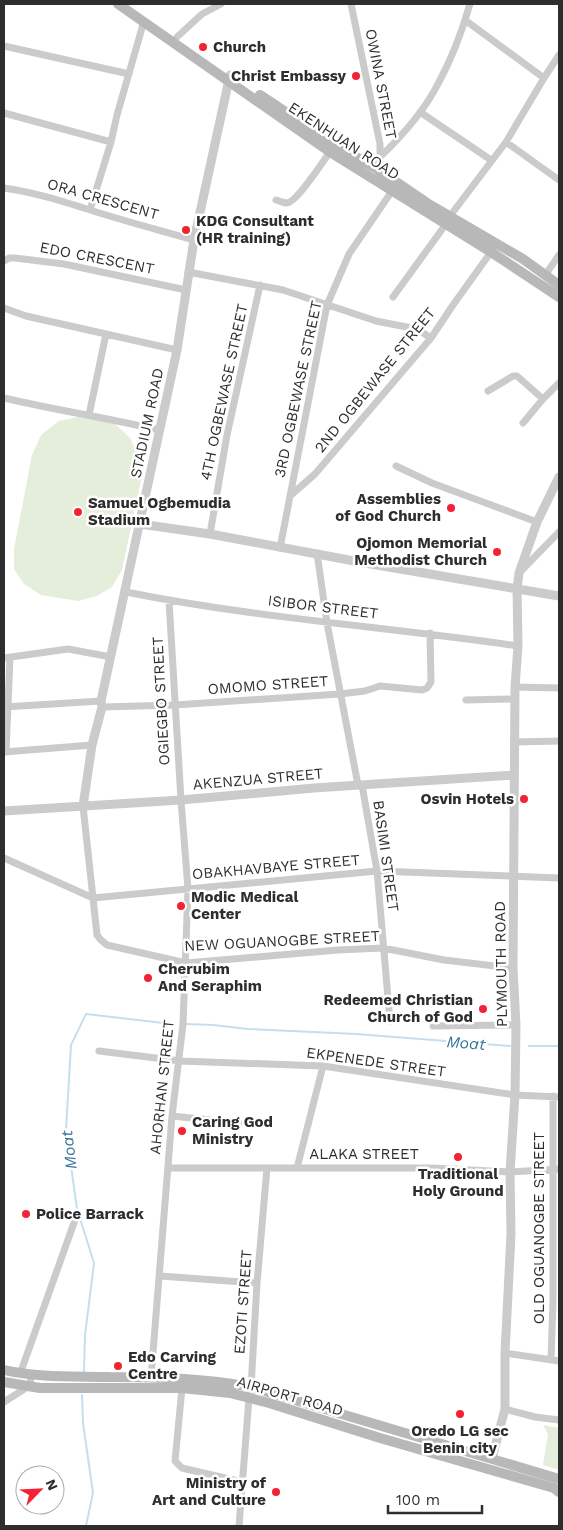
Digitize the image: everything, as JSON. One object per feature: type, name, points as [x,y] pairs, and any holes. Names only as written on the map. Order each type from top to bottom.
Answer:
[{"type":"main road","name":"EKENHUAN ROAD","points":[[118,4],[229,78],[377,169],[427,203],[491,252],[559,297]]},
{"type":"main road","name":"EKENHUAN ROAD","points":[[130,4],[177,36],[229,78],[330,152],[392,191],[524,259],[559,285]]},
{"type":"main road","name":"AIRPORT ROAD","points":[[4,1370],[32,1375],[151,1377],[224,1382],[251,1387],[559,1479]]},
{"type":"main road","name":"AIRPORT ROAD","points":[[4,1382],[40,1388],[182,1388],[230,1393],[554,1488],[559,1492]]},
{"type":"street","points":[[177,36],[202,14],[221,4]]},
{"type":"street","name":"OWINA STREET","points":[[352,4],[380,144],[380,157],[377,169]]},
{"type":"street","points":[[380,157],[420,112],[439,83],[470,4]]},
{"type":"street","points":[[465,20],[544,78]]},
{"type":"street","points":[[90,210],[111,142],[144,21]]},
{"type":"street","points":[[4,46],[129,74]]},
{"type":"street","points":[[393,297],[491,160],[506,142],[559,55]]},
{"type":"street","name":"STADIUM ROAD","points":[[83,806],[92,745],[177,350],[194,240],[229,78]]},
{"type":"street","points":[[420,112],[491,160]]},
{"type":"street","points":[[4,113],[111,142]]},
{"type":"street","points":[[506,142],[559,180]]},
{"type":"street","points":[[276,200],[287,203],[294,199],[330,152]]},
{"type":"street","name":"ORA CRESCENT","points":[[4,188],[62,201],[194,240]]},
{"type":"street","name":"3RD OGBEWASE STREET","points":[[280,548],[328,305],[349,254],[392,191]]},
{"type":"street","name":"2ND OGBEWASE STREET","points":[[291,495],[315,474],[431,338],[491,252]]},
{"type":"street","points":[[546,274],[559,255]]},
{"type":"street","name":"EDO CRESCENT","points":[[4,261],[9,258],[15,258],[64,264],[186,290]]},
{"type":"street","points":[[188,272],[283,290],[376,321],[417,329],[431,338]]},
{"type":"street","name":"4TH OGBEWASE STREET","points":[[210,534],[227,435],[260,285]]},
{"type":"street","points":[[4,308],[26,316],[177,350]]},
{"type":"street","points":[[89,415],[106,334]]},
{"type":"street","points":[[488,391],[513,376],[517,376],[543,398]]},
{"type":"street","points":[[523,423],[543,398],[559,383]]},
{"type":"street","points":[[4,398],[159,430]]},
{"type":"street","points":[[396,466],[432,483],[536,522]]},
{"type":"street","name":"PLYMOUTH ROAD","points":[[492,1458],[505,1408],[505,1353],[511,1234],[510,1172],[515,1095],[516,1026],[513,968],[515,688],[518,646],[517,588],[519,573],[536,522],[559,477]]},
{"type":"street","points":[[140,524],[210,534],[280,548],[318,553],[365,563],[559,596]]},
{"type":"street","points":[[519,573],[559,532]]},
{"type":"street","name":"BASIMI STREET","points":[[318,553],[327,623],[340,694],[377,871],[390,1021]]},
{"type":"street","name":"ISIBOR STREET","points":[[126,592],[327,623],[430,633],[518,646]]},
{"type":"street","name":"OGIEGBO STREET","points":[[169,600],[181,800]]},
{"type":"street","name":"OMOMO STREET","points":[[5,707],[101,704],[175,705],[340,694],[365,691],[380,686],[422,690],[427,688],[431,682],[430,633]]},
{"type":"street","points":[[92,745],[5,752],[7,658],[68,649],[111,656]]},
{"type":"street","points":[[515,688],[559,688]]},
{"type":"street","points":[[466,700],[515,699]]},
{"type":"street","points":[[515,742],[559,741]]},
{"type":"street","name":"AKENZUA STREET","points":[[4,811],[514,775]]},
{"type":"street","name":"AHORHAN STREET","points":[[151,1377],[172,1116],[183,1024],[188,889],[181,800]]},
{"type":"street","name":"NEW OGUANOGBE STREET","points":[[83,806],[97,935],[107,945],[186,963],[383,948],[444,960],[513,968]]},
{"type":"street","name":"OBAKHAVBAYE STREET","points":[[4,858],[93,898],[377,871],[514,878],[559,878]]},
{"type":"street","points":[[433,1026],[516,1026]]},
{"type":"street","name":"EKPENEDE STREET","points":[[99,1051],[180,1061],[323,1066],[515,1095],[556,1097]]},
{"type":"street","points":[[297,1168],[323,1066]]},
{"type":"street","name":"OLD OGUANOGBE STREET","points":[[555,1361],[556,1097]]},
{"type":"street","points":[[172,1116],[239,1123]]},
{"type":"street","name":"ALAKA STREET","points":[[168,1168],[432,1168],[510,1172],[556,1169]]},
{"type":"street","name":"EZOTI STREET","points":[[239,1526],[251,1387],[256,1283],[267,1168]]},
{"type":"street","points":[[20,1374],[75,1220]]},
{"type":"street","points":[[160,1276],[256,1283]]},
{"type":"street","points":[[505,1353],[555,1361]]},
{"type":"street","points":[[4,1402],[29,1386],[32,1375]]},
{"type":"street","points":[[182,1388],[174,1461],[182,1468],[242,1482]]},
{"type":"street","points":[[505,1408],[559,1420]]},
{"type":"green space","name":"Samuel Ogbemudia Stadium","points":[[78,417],[114,423],[130,438],[138,455],[142,475],[122,570],[112,587],[97,596],[78,601],[41,595],[24,584],[14,569],[14,549],[32,455],[41,435],[59,421]]},
{"type":"green space","points":[[543,1425],[559,1428],[559,1470],[543,1465],[548,1434]]},
{"type":"waterway","name":"Moat","points":[[84,1372],[85,1335],[94,1263],[77,1209],[66,1130],[71,1045],[86,1014],[172,1024]]},
{"type":"waterway","name":"Moat","points":[[186,1024],[356,1034],[510,1046]]},
{"type":"waterway","name":"Moat","points":[[529,1046],[559,1046]]},
{"type":"waterway","name":"Moat","points":[[82,1395],[83,1423],[93,1493],[86,1526]]},
{"type":"place","name":"Church","points":[[203,47]]},
{"type":"place","name":"Christ Embassy","points":[[356,76]]},
{"type":"place","name":"KDG Consultant (HR training)","points":[[186,230]]},
{"type":"place","name":"Assemblies of God Church","points":[[451,508]]},
{"type":"place","name":"Samuel Ogbemudia Stadium","points":[[78,512]]},
{"type":"place","name":"Ojomon Memorial Methodist Church","points":[[497,552]]},
{"type":"place","name":"Osvin Hotels","points":[[524,799]]},
{"type":"place","name":"Modic Medical Center","points":[[181,906]]},
{"type":"place","name":"Cherubim And Seraphim","points":[[148,978]]},
{"type":"place","name":"Redeemed Christian Church of God","points":[[483,1009]]},
{"type":"place","name":"Caring God Ministry","points":[[182,1131]]},
{"type":"place","name":"Traditional Holy Ground","points":[[458,1157]]},
{"type":"place","name":"Police Barrack","points":[[26,1214]]},
{"type":"place","name":"Edo Carving Centre","points":[[118,1366]]},
{"type":"place","name":"Oredo LG sec Benin city","points":[[460,1414]]},
{"type":"place","name":"Ministry of Art and Culture","points":[[276,1492]]}]
